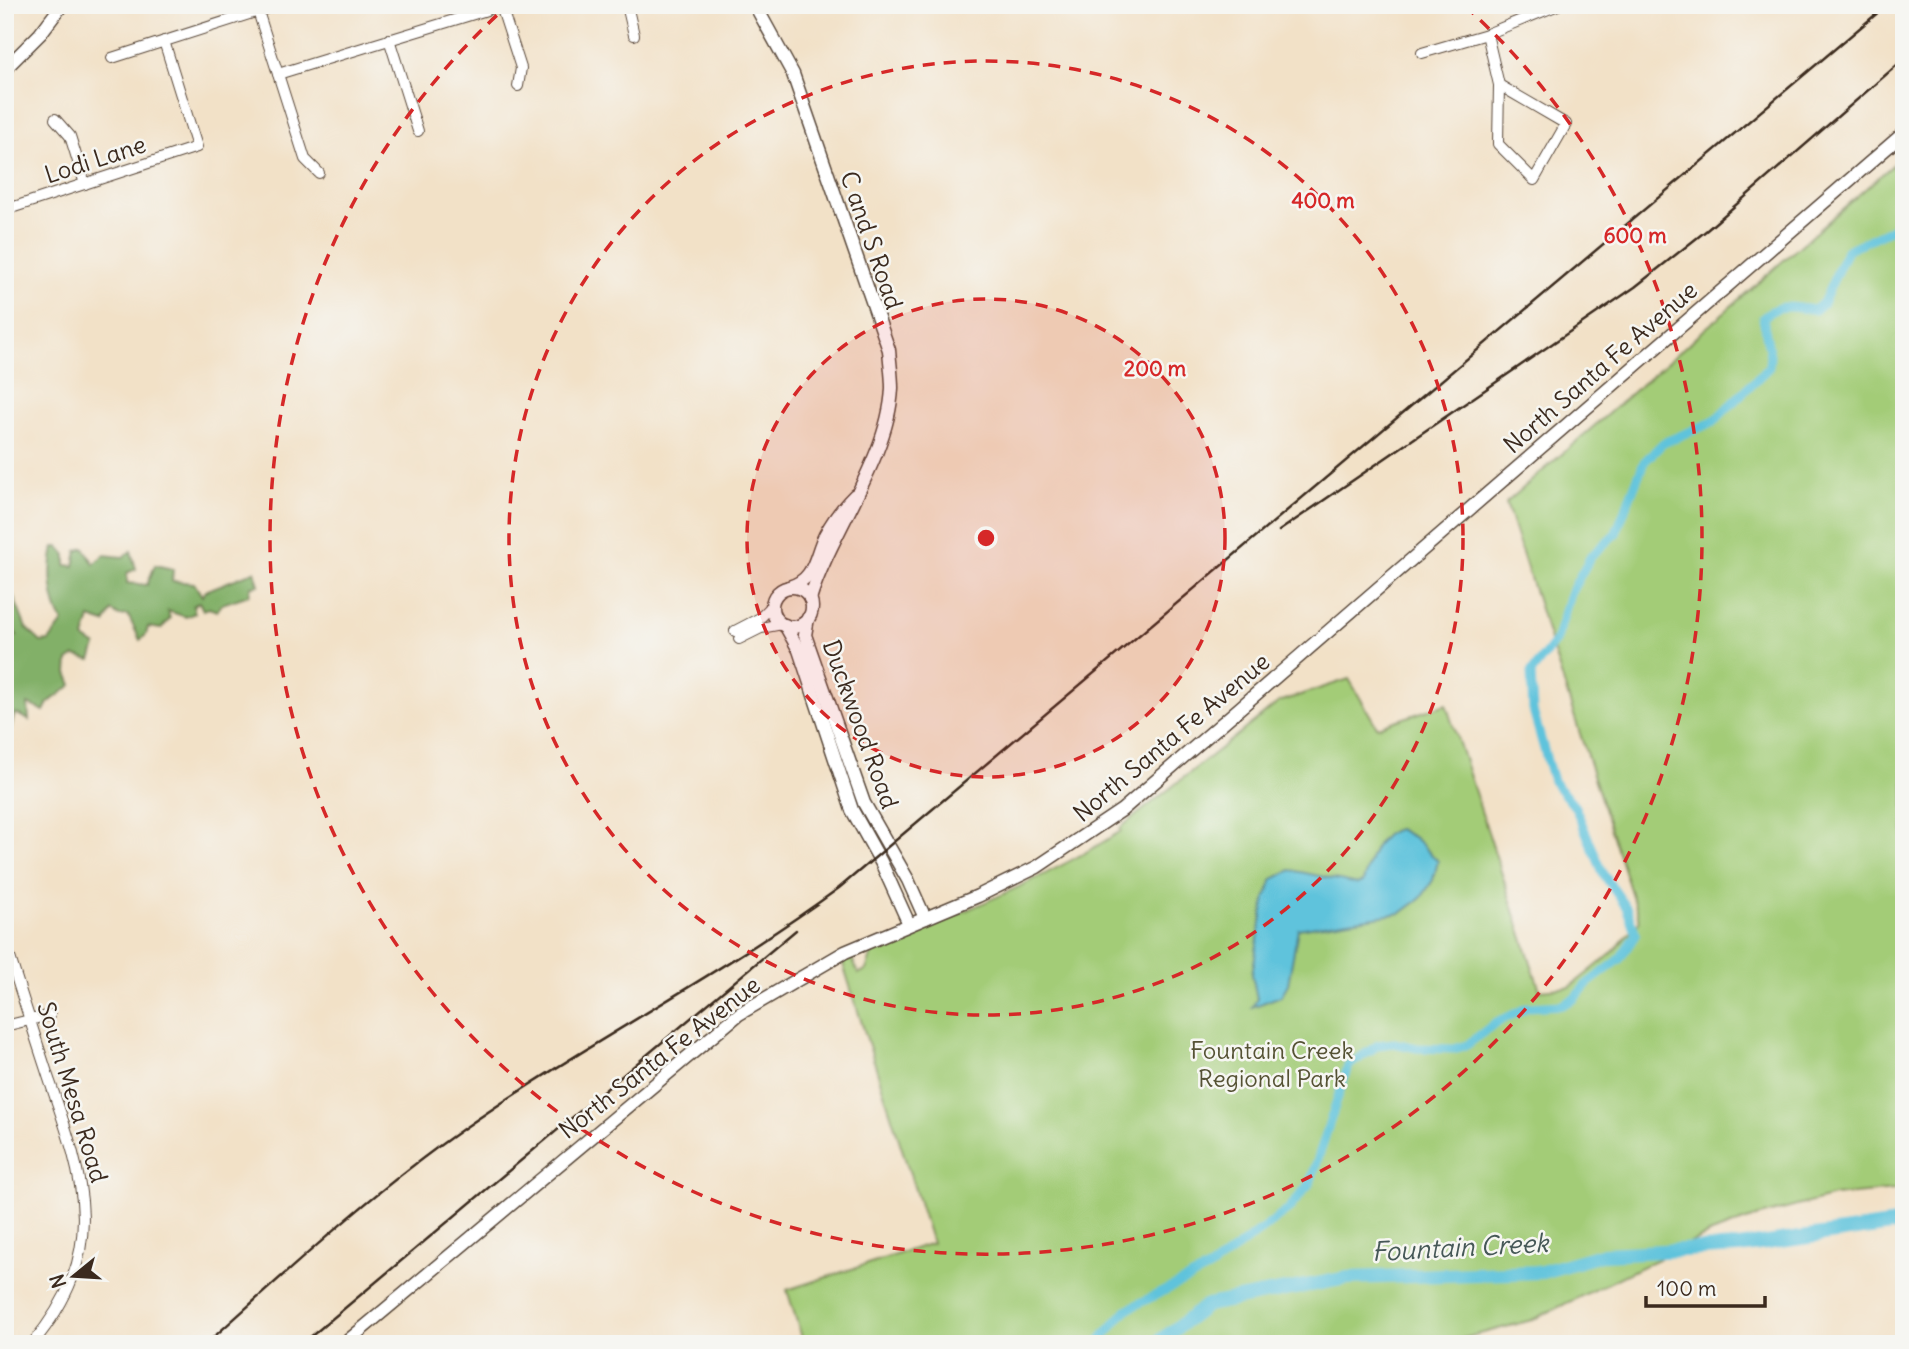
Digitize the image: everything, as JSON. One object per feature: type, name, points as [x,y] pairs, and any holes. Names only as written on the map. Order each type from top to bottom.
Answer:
[{"type":"main road","points":[[5,69],[40,34],[62,5]]},
{"type":"main road","name":"C and S Road","points":[[755,5],[793,74],[889,350],[892,388],[887,418],[851,510],[817,577],[810,599]]},
{"type":"main road","name":"North Santa Fe Avenue","points":[[344,1344],[731,1020],[809,971],[1037,867],[1122,810],[1904,133]]},
{"type":"main road","name":"C and S Road","points":[[789,587],[799,584],[811,573],[826,533],[855,495]]},
{"type":"main road","points":[[789,587],[802,589],[810,599],[808,618],[798,625],[784,625],[775,617],[772,606],[778,592],[789,587]]},
{"type":"main road","name":"Duckwood Road","points":[[808,618],[805,635],[864,803],[908,880],[925,918]]},
{"type":"main road","name":"Duckwood Road","points":[[784,625],[799,650],[852,810],[881,862],[909,924]]},
{"type":"street","points":[[112,58],[257,8],[277,5]]},
{"type":"street","points":[[627,5],[634,35]]},
{"type":"street","points":[[1422,52],[1487,34],[1558,5]]},
{"type":"street","points":[[278,74],[502,6],[521,68],[518,86]]},
{"type":"street","points":[[257,8],[305,159],[319,173]]},
{"type":"street","points":[[1487,34],[1499,85],[1498,144],[1534,180],[1566,124],[1499,85]]},
{"type":"street","points":[[389,39],[418,131]]},
{"type":"street","name":"Lodi Lane","points":[[5,210],[197,147],[164,41]]},
{"type":"street","points":[[55,119],[70,136],[85,184]]},
{"type":"street","points":[[772,606],[737,635],[784,625]]},
{"type":"street","name":"South Mesa Road","points":[[5,941],[80,1177],[84,1199],[83,1230],[65,1294],[32,1344]]},
{"type":"street","points":[[5,1026],[51,1015]]},
{"type":"green space","name":"Fountain Creek Regional Park","points":[[1904,155],[1904,1189],[1834,1196],[1749,1219],[1709,1234],[1532,1320],[1442,1344],[804,1344],[787,1290],[932,1243],[842,961],[851,955],[858,974],[866,970],[873,950],[1000,896],[1091,849],[1121,831],[1120,828],[1279,702],[1349,679],[1377,727],[1446,704],[1540,990],[1570,987],[1611,954],[1640,921],[1506,503]]},
{"type":"green space","points":[[54,547],[59,547],[66,555],[66,565],[74,566],[77,551],[84,548],[94,564],[104,555],[123,557],[131,551],[136,569],[127,573],[127,583],[147,585],[155,565],[173,569],[172,581],[194,583],[202,596],[205,591],[255,571],[259,585],[251,586],[249,595],[222,604],[217,611],[209,608],[203,610],[199,602],[193,606],[195,613],[186,617],[168,611],[170,619],[161,629],[148,627],[146,635],[140,640],[128,615],[119,616],[112,611],[105,623],[90,618],[84,638],[96,646],[91,660],[75,656],[68,661],[67,673],[72,685],[48,703],[44,711],[28,704],[29,720],[15,713],[10,731],[5,731],[5,633],[17,636],[5,615],[5,584],[9,585],[26,628],[41,642],[49,641],[63,622],[55,605],[52,585]]},
{"type":"water","points":[[1398,829],[1415,838],[1438,861],[1433,880],[1421,898],[1401,913],[1298,929],[1288,984],[1281,996],[1252,1007],[1257,999],[1252,974],[1265,899],[1273,879],[1291,870],[1358,884],[1363,882],[1378,843],[1390,832]]},
{"type":"waterway","points":[[1627,505],[1644,462],[1663,443],[1713,422],[1769,367],[1770,355],[1763,318],[1781,307],[1815,310],[1823,303],[1847,250],[1904,223]]},
{"type":"waterway","points":[[1097,1344],[1126,1310],[1210,1268],[1288,1210],[1310,1183],[1348,1066],[1378,1045],[1394,1043],[1417,1048],[1454,1049],[1467,1045],[1494,1024],[1528,1007],[1562,1005],[1574,999],[1587,984],[1619,960],[1636,934],[1626,907],[1604,875],[1575,807],[1553,781],[1533,711],[1531,673],[1557,639],[1570,594],[1591,556],[1616,533],[1625,510]]},
{"type":"waterway","name":"Fountain Creek","points":[[1156,1344],[1207,1305],[1347,1278],[1542,1272],[1604,1254],[1739,1247],[1904,1223]]},
{"type":"railway","points":[[206,1344],[363,1206],[463,1129],[556,1068],[747,951],[839,888],[1887,5]]},
{"type":"railway","points":[[1279,531],[1635,287],[1707,230],[1904,59]]},
{"type":"railway","points":[[302,1344],[796,930]]}]
